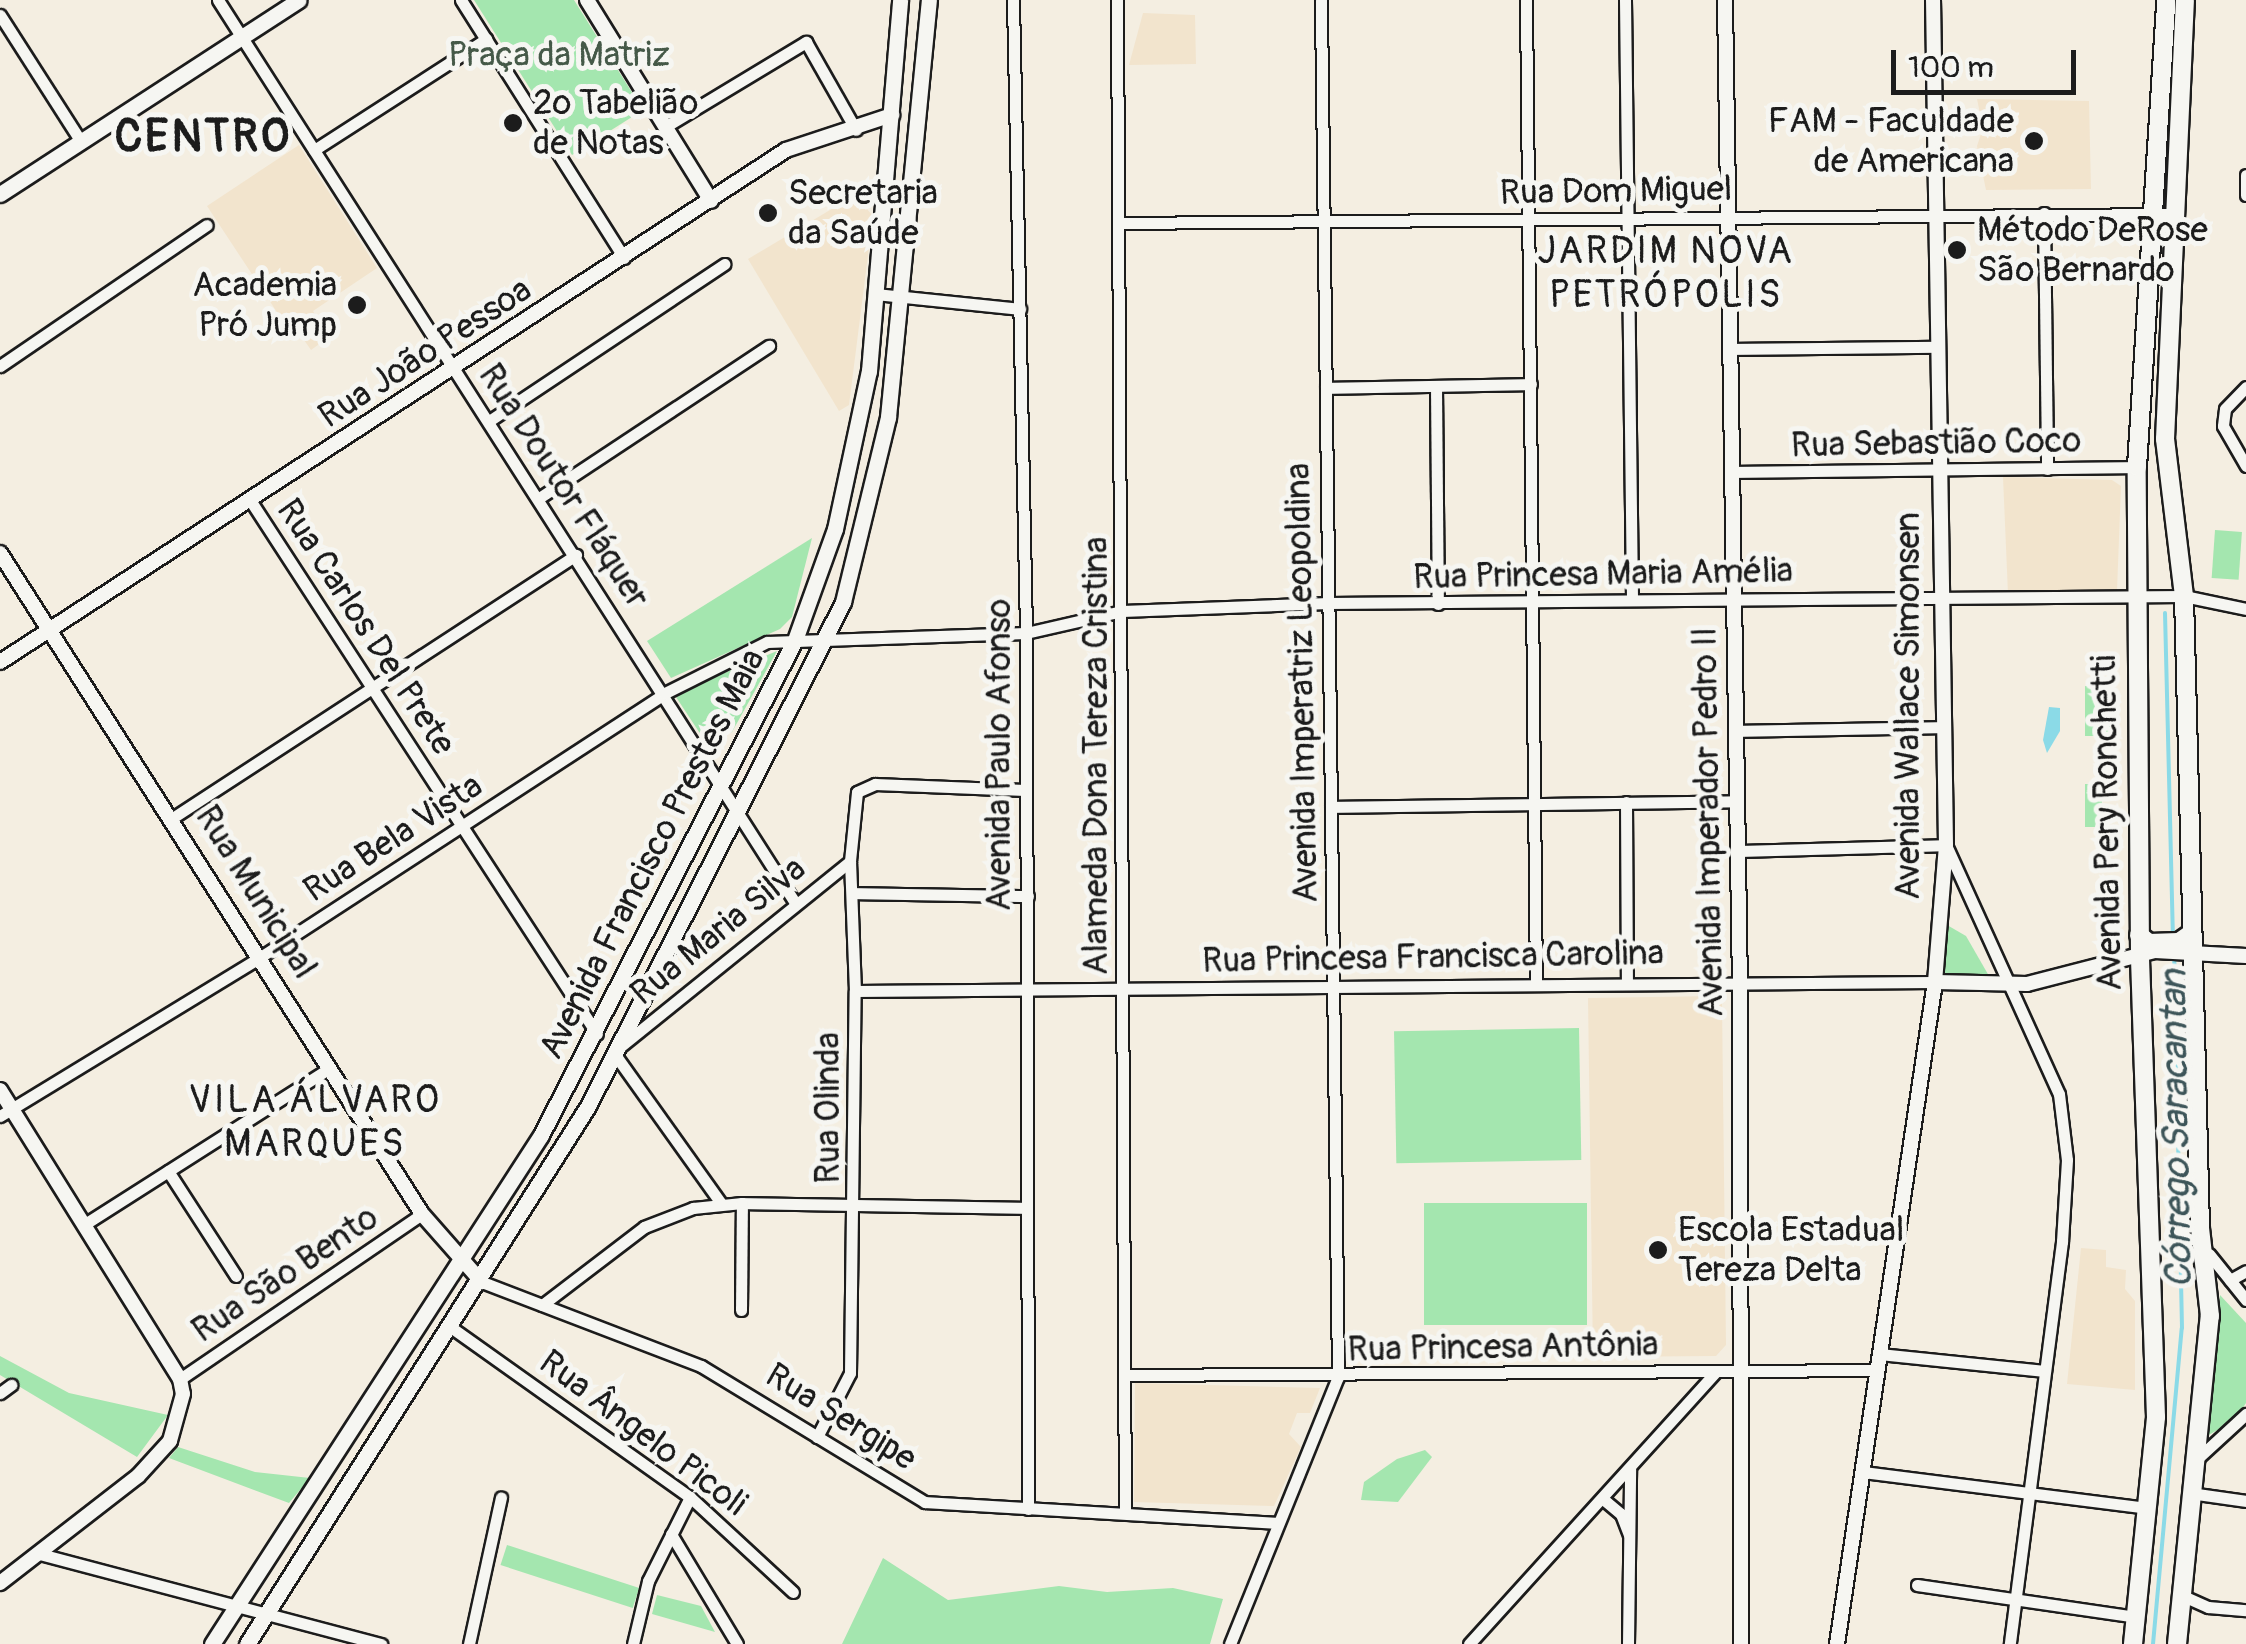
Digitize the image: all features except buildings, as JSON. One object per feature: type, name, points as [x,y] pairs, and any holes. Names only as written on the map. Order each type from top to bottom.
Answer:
[{"type":"main road","points":[[0,194],[299,0]]},
{"type":"main road","name":"Avenida Francisco Prestes Maia","points":[[212,1644],[460,1263],[596,1034],[795,640],[835,529],[869,371],[900,0]]},
{"type":"main road","name":"Avenida Francisco Prestes Maia","points":[[246,1644],[482,1282],[619,1051],[733,814],[828,638],[866,523],[904,297],[929,0]]},
{"type":"main road","name":"Avenida Pery Ronchetti","points":[[2133,1644],[2156,1401],[2137,468],[2166,0]]},
{"type":"main road","points":[[2178,1644],[2190,1485],[2210,1316],[2187,943],[2184,596],[2164,438],[2185,0]]},
{"type":"main road","points":[[2146,945],[2187,943]]},
{"type":"street","name":"Rua Doutor Fláquer","points":[[218,0],[723,783],[733,814],[794,902]]},
{"type":"street","points":[[461,0],[624,258]]},
{"type":"street","points":[[587,0],[711,201]]},
{"type":"street","name":"Avenida Paulo Afonso","points":[[1013,0],[1026,633],[1028,1509]]},
{"type":"street","name":"Alameda Dona Tereza Cristina","points":[[1117,0],[1129,1375],[1125,1511]]},
{"type":"street","name":"Avenida Imperatriz Leopoldina","points":[[1230,1644],[1338,1377],[1321,0]]},
{"type":"street","points":[[1526,0],[1536,985]]},
{"type":"street","points":[[1624,0],[1632,600]]},
{"type":"street","name":"Avenida Imperador Pedro II","points":[[1725,0],[1740,982],[1741,1644]]},
{"type":"street","name":"Avenida Wallace Simonsen","points":[[1837,1644],[1934,982],[1946,845],[1944,599],[1935,472],[1932,0]]},
{"type":"street","points":[[1,17],[80,140]]},
{"type":"street","points":[[314,150],[486,39]]},
{"type":"street","points":[[665,127],[799,44],[811,45],[856,130]]},
{"type":"street","name":"Rua João Pessoa","points":[[0,662],[252,503],[794,146],[856,130],[892,114]]},
{"type":"street","points":[[2246,174],[2246,196]]},
{"type":"street","points":[[2044,213],[2047,468]]},
{"type":"street","name":"Rua Dom Miguel","points":[[1118,223],[2174,214]]},
{"type":"street","points":[[0,366],[206,225]]},
{"type":"street","points":[[489,421],[724,264]]},
{"type":"street","points":[[876,294],[1020,309]]},
{"type":"street","points":[[538,498],[769,346]]},
{"type":"street","points":[[1732,349],[1934,347]]},
{"type":"street","points":[[1326,388],[1530,384]]},
{"type":"street","points":[[1436,386],[1438,604]]},
{"type":"street","points":[[2246,387],[2225,409],[2223,426],[2246,466]]},
{"type":"street","name":"Rua Sebastião Coco","points":[[1735,472],[2137,468]]},
{"type":"street","name":"Rua Carlos Del Prete","points":[[252,503],[596,1034]]},
{"type":"street","name":"Rua Municipal","points":[[0,553],[174,816],[422,1214],[460,1263]]},
{"type":"street","points":[[174,816],[576,555]]},
{"type":"street","name":"Rua Princesa Maria Amélia","points":[[828,638],[1026,633],[1122,611],[1328,604],[2137,600],[2184,596],[2246,609]]},
{"type":"street","name":"Rua Bela Vista","points":[[6,1112],[262,956],[665,693],[751,647],[828,638]]},
{"type":"street","points":[[1736,731],[1944,728]]},
{"type":"street","name":"Rua Olinda","points":[[817,1437],[849,1382],[856,991],[850,861],[857,792],[876,784],[1025,790]]},
{"type":"street","points":[[1626,802],[1627,984]]},
{"type":"street","points":[[1331,806],[1736,802]]},
{"type":"street","points":[[1736,851],[1946,845],[2059,1094],[2064,1126],[2062,1242],[2010,1644]]},
{"type":"street","name":"Rua Maria Silva","points":[[619,1051],[794,902],[850,861]]},
{"type":"street","points":[[852,894],[1028,896]]},
{"type":"street","points":[[2187,943],[2246,956]]},
{"type":"street","name":"Rua Princesa Francisca Carolina","points":[[856,991],[1028,994],[1740,982],[2009,985],[2146,945]]},
{"type":"street","points":[[619,1051],[721,1203]]},
{"type":"street","points":[[84,1224],[330,1068]]},
{"type":"street","points":[[0,1090],[6,1112],[84,1224],[180,1380],[182,1408],[170,1441],[138,1476],[0,1583]]},
{"type":"street","points":[[168,1171],[236,1276]]},
{"type":"street","points":[[2201,1174],[2209,1253],[2246,1300]]},
{"type":"street","points":[[741,1310],[742,1202]]},
{"type":"street","points":[[542,1305],[644,1227],[721,1203],[1026,1208]]},
{"type":"street","name":"Rua São Bento","points":[[180,1380],[422,1214]]},
{"type":"street","name":"Rua Sergipe","points":[[460,1263],[482,1282],[701,1366],[925,1502],[1276,1523]]},
{"type":"street","points":[[2230,1280],[2246,1271]]},
{"type":"street","name":"Rua Ângelo Picoli","points":[[452,1328],[690,1497],[793,1592]]},
{"type":"street","name":"Rua Princesa Antônia","points":[[1129,1375],[1338,1377],[1716,1372],[1878,1362],[2044,1371]]},
{"type":"street","points":[[1675,1372],[1686,1380],[1690,1400]]},
{"type":"street","points":[[1468,1644],[1716,1372]]},
{"type":"street","points":[[2246,1414],[2205,1447],[2190,1485],[2246,1501]]},
{"type":"street","points":[[1628,1644],[1633,1550],[1630,1469]]},
{"type":"street","points":[[1863,1472],[2147,1508]]},
{"type":"street","points":[[468,1644],[501,1497]]},
{"type":"street","points":[[633,1644],[648,1581],[690,1497]]},
{"type":"street","points":[[1604,1499],[1624,1518],[1633,1550]]},
{"type":"street","points":[[671,1534],[736,1644]]},
{"type":"street","points":[[40,1554],[381,1644]]},
{"type":"street","points":[[1917,1584],[2136,1617]]},
{"type":"street","points":[[2181,1595],[2208,1607],[2246,1610]]},
{"type":"shaded area","points":[[1143,13],[1195,15],[1196,64],[1129,65]]},
{"type":"shaded area","name":"FAM - Faculdade de Americana","points":[[1977,99],[2089,101],[2091,189],[1986,190],[1977,146],[1983,128]]},
{"type":"shaded area","points":[[299,145],[377,268],[313,311],[329,337],[311,350],[297,330],[292,335],[207,206]]},
{"type":"shaded area","points":[[855,195],[873,216],[849,405],[839,411],[748,259]]},
{"type":"shaded area","points":[[2003,477],[2112,480],[2121,486],[2117,591],[2008,594]]},
{"type":"shaded area","points":[[1715,996],[1722,1003],[1726,1345],[1716,1356],[1593,1357],[1588,998]]},
{"type":"shaded area","points":[[2081,1248],[2106,1250],[2106,1267],[2126,1270],[2125,1289],[2135,1301],[2135,1390],[2067,1384]]},
{"type":"shaded area","points":[[1135,1383],[1320,1388],[1310,1413],[1297,1413],[1289,1434],[1301,1447],[1274,1506],[1134,1502]]},
{"type":"green space","name":"Praça da Matriz","points":[[474,0],[574,0],[643,110],[572,155]]},
{"type":"green space","points":[[2215,530],[2242,532],[2239,580],[2212,578]]},
{"type":"green space","points":[[812,538],[792,617],[780,629],[671,678],[647,641]]},
{"type":"green space","points":[[777,651],[732,732],[705,741],[674,694]]},
{"type":"green space","points":[[2085,686],[2110,686],[2110,736],[2085,736]]},
{"type":"green space","points":[[2085,784],[2102,784],[2102,827],[2085,827]]},
{"type":"green space","points":[[1947,925],[1966,936],[1989,976],[1944,974]]},
{"type":"green space","points":[[1579,1028],[1581,1160],[1396,1163],[1394,1031]]},
{"type":"green space","points":[[1424,1203],[1587,1203],[1587,1325],[1424,1325]]},
{"type":"green space","points":[[2220,1295],[2246,1323],[2246,1403],[2235,1420],[2207,1436]]},
{"type":"green space","points":[[0,1356],[69,1393],[168,1415],[137,1457],[0,1375]]},
{"type":"green space","points":[[178,1447],[255,1472],[310,1478],[289,1503],[169,1458]]},
{"type":"green space","points":[[1425,1450],[1432,1457],[1398,1502],[1361,1500],[1364,1482],[1397,1459]]},
{"type":"green space","points":[[507,1545],[639,1588],[633,1608],[501,1565]]},
{"type":"green space","points":[[883,1558],[948,1600],[1059,1586],[1107,1592],[1173,1588],[1223,1599],[1210,1644],[842,1644]]},
{"type":"green space","points":[[657,1595],[701,1606],[715,1632],[652,1614]]},
{"type":"water","points":[[2049,707],[2060,708],[2060,731],[2047,753],[2043,740]]},
{"type":"waterway","name":"Córrego Saracantan","points":[[2165,613],[2173,938]]},
{"type":"waterway","name":"Córrego Saracantan","points":[[2153,1644],[2182,1328],[2174,958]]},
{"type":"place","name":"2º Tabelião de Notas","points":[[513,123]]},
{"type":"place","name":"FAM - Faculdade de Americana","points":[[2034,141]]},
{"type":"place","name":"Secretaria da Saúde","points":[[768,213]]},
{"type":"place","name":"Método DeRose São Bernardo","points":[[1957,250]]},
{"type":"place","name":"Academia Pró Jump","points":[[357,305]]},
{"type":"place","name":"Escola Estadual Tereza Delta","points":[[1658,1250]]},
{"type":"district","name":"CENTRO","points":[[203,138]]},
{"type":"district","name":"JARDIM NOVA PETRÓPOLIS","points":[[1666,274]]},
{"type":"district","name":"VILA ÁLVARO MARQUES","points":[[315,1123]]}]
